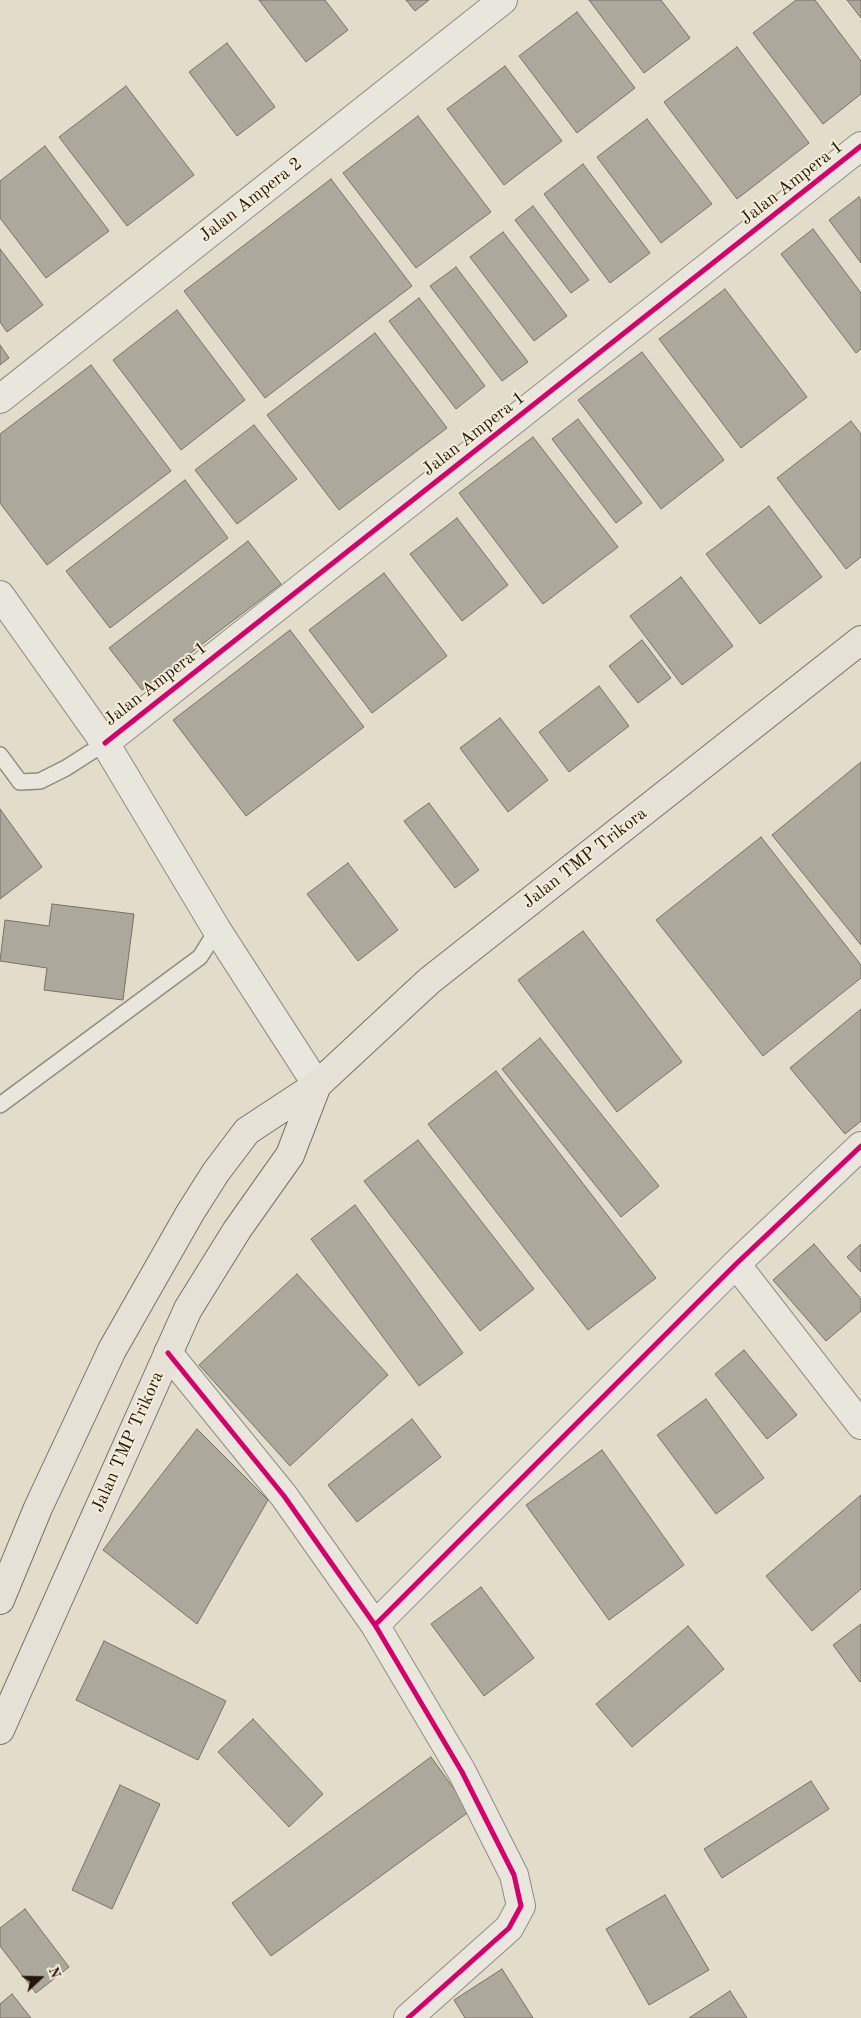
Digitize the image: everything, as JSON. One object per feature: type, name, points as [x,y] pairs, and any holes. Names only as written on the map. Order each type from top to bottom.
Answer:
[{"type":"highway","name":"Jalan TMP Trikora","points":[[0,1600],[38,1508],[112,1350],[190,1213],[216,1172],[247,1131],[316,1085],[429,982],[861,640]]},
{"type":"highway","name":"Jalan TMP Trikora","points":[[0,1730],[188,1309],[237,1230],[290,1155],[316,1085]]},
{"type":"street","name":"Jalan Ampera 2","points":[[0,399],[503,0]]},
{"type":"street","name":"Jalan Ampera 1","points":[[104,743],[861,146]]},
{"type":"street","points":[[0,595],[104,743],[218,930],[316,1085]]},
{"type":"street","points":[[375,1625],[736,1264],[861,1146]]},
{"type":"street","points":[[736,1264],[861,1426]]},
{"type":"street","points":[[168,1353],[284,1496],[375,1625],[462,1772],[514,1875],[521,1906],[509,1928],[408,2018]]},
{"type":"lane","points":[[0,755],[20,782],[40,781],[66,768],[104,743]]},
{"type":"lane","points":[[0,1105],[200,957],[218,930]]},
{"type":"building","points":[[259,0],[325,0],[348,30],[306,62]]},
{"type":"building","points":[[406,0],[429,0],[415,11]]},
{"type":"building","points":[[589,0],[661,0],[690,38],[644,73]]},
{"type":"building","points":[[796,0],[815,0],[861,61],[861,94],[823,124],[753,33]]},
{"type":"building","points":[[847,0],[861,0],[861,18]]},
{"type":"building","points":[[577,12],[635,88],[577,133],[519,56]]},
{"type":"building","points":[[227,43],[275,107],[237,136],[189,72]]},
{"type":"building","points":[[737,47],[809,143],[737,199],[664,102]]},
{"type":"building","points":[[505,66],[562,141],[504,185],[447,109]]},
{"type":"building","points":[[126,86],[194,175],[127,226],[59,137]]},
{"type":"building","points":[[418,116],[491,212],[416,268],[343,173]]},
{"type":"building","points":[[647,119],[712,204],[661,243],[597,157]]},
{"type":"building","points":[[45,146],[109,231],[46,278],[0,218],[0,181]]},
{"type":"building","points":[[583,164],[650,253],[610,283],[544,194]]},
{"type":"building","points":[[331,179],[412,286],[265,398],[184,291]]},
{"type":"building","points":[[859,197],[861,201],[861,263],[829,220]]},
{"type":"building","points":[[533,206],[589,280],[571,293],[515,220]]},
{"type":"building","points":[[813,229],[861,293],[861,349],[856,353],[781,254]]},
{"type":"building","points":[[503,232],[567,316],[534,341],[470,257]]},
{"type":"building","points":[[0,249],[43,305],[7,332],[0,322]]},
{"type":"building","points":[[456,267],[528,362],[502,381],[430,286]]},
{"type":"building","points":[[725,289],[807,397],[741,448],[659,339]]},
{"type":"building","points":[[419,298],[485,386],[456,409],[389,321]]},
{"type":"building","points":[[177,310],[245,400],[181,450],[113,360]]},
{"type":"building","points":[[375,333],[447,428],[339,510],[267,415]]},
{"type":"building","points":[[0,345],[9,358],[0,365]]},
{"type":"building","points":[[642,352],[724,460],[661,509],[578,400]]},
{"type":"building","points":[[91,365],[171,471],[47,565],[0,503],[0,434]]},
{"type":"building","points":[[578,419],[642,503],[616,523],[552,439]]},
{"type":"building","points":[[851,421],[861,434],[861,557],[846,569],[777,478]]},
{"type":"building","points":[[254,425],[297,479],[237,524],[195,470]]},
{"type":"building","points":[[533,437],[618,547],[543,604],[459,493]]},
{"type":"building","points":[[185,480],[228,538],[110,628],[66,571]]},
{"type":"building","points":[[769,506],[822,577],[760,624],[706,554]]},
{"type":"building","points":[[457,518],[508,585],[462,621],[410,554]]},
{"type":"building","points":[[248,541],[281,584],[142,690],[109,648]]},
{"type":"building","points":[[384,573],[447,656],[372,713],[309,630]]},
{"type":"building","points":[[681,577],[733,646],[682,685],[630,616]]},
{"type":"building","points":[[290,630],[364,727],[246,816],[173,720]]},
{"type":"building","points":[[642,640],[671,678],[638,703],[609,666]]},
{"type":"building","points":[[599,686],[629,726],[569,772],[539,732]]},
{"type":"building","points":[[500,718],[548,780],[508,812],[460,748]]},
{"type":"building","points":[[861,762],[861,945],[772,835]]},
{"type":"building","points":[[429,803],[479,870],[455,888],[404,821]]},
{"type":"building","points":[[0,809],[42,867],[0,899]]},
{"type":"building","points":[[761,837],[861,965],[861,978],[763,1056],[656,920]]},
{"type":"building","points":[[348,863],[398,930],[358,961],[307,894]]},
{"type":"building","points":[[52,904],[134,914],[123,1000],[44,990],[47,968],[0,961],[5,920],[49,926]]},
{"type":"building","points":[[583,931],[682,1062],[617,1112],[518,980]]},
{"type":"building","points":[[861,1009],[861,1121],[845,1134],[790,1068]]},
{"type":"building","points":[[540,1038],[659,1186],[621,1217],[502,1069]]},
{"type":"building","points":[[496,1071],[656,1278],[588,1330],[428,1124]]},
{"type":"building","points":[[418,1140],[534,1289],[480,1331],[364,1181]]},
{"type":"building","points":[[355,1205],[463,1353],[419,1386],[311,1239]]},
{"type":"building","points":[[814,1244],[861,1299],[861,1311],[826,1341],[773,1280]]},
{"type":"building","points":[[861,1244],[861,1272],[847,1257]]},
{"type":"building","points":[[297,1274],[388,1375],[290,1466],[199,1365]]},
{"type":"building","points":[[744,1350],[797,1415],[767,1439],[715,1374]]},
{"type":"building","points":[[706,1399],[764,1478],[716,1514],[657,1435]]},
{"type":"building","points":[[412,1419],[441,1457],[357,1522],[328,1485]]},
{"type":"building","points":[[197,1429],[268,1500],[197,1624],[103,1550]]},
{"type":"building","points":[[602,1450],[684,1565],[609,1620],[526,1505]]},
{"type":"building","points":[[861,1495],[861,1589],[812,1631],[766,1576]]},
{"type":"building","points":[[481,1587],[534,1658],[484,1696],[431,1624]]},
{"type":"building","points":[[861,1624],[861,1681],[860,1682],[833,1645]]},
{"type":"building","points":[[688,1626],[724,1669],[632,1747],[596,1704]]},
{"type":"building","points":[[104,1641],[226,1701],[198,1760],[76,1700]]},
{"type":"building","points":[[253,1719],[323,1794],[289,1827],[218,1752]]},
{"type":"building","points":[[431,1757],[470,1811],[271,1956],[232,1903]]},
{"type":"building","points":[[811,1781],[829,1809],[722,1878],[704,1849]]},
{"type":"building","points":[[120,1785],[160,1804],[112,1909],[72,1890]]},
{"type":"building","points":[[665,1895],[709,1970],[649,2005],[606,1929]]},
{"type":"building","points":[[25,1909],[69,1967],[36,1993],[0,1946],[0,1928]]},
{"type":"building","points":[[502,1969],[533,2018],[465,2018],[454,2000]]},
{"type":"building","points":[[730,1991],[747,2018],[689,2018]]},
{"type":"building","points":[[12,1994],[31,2018],[0,2018],[0,2004]]},
{"type":"cycle path","points":[[105,743],[861,146]]},
{"type":"cycle path","points":[[375,1625],[736,1264],[861,1146]]},
{"type":"cycle path","points":[[168,1353],[284,1496],[375,1625],[462,1772],[514,1875],[521,1906],[509,1928],[408,2018]]}]
